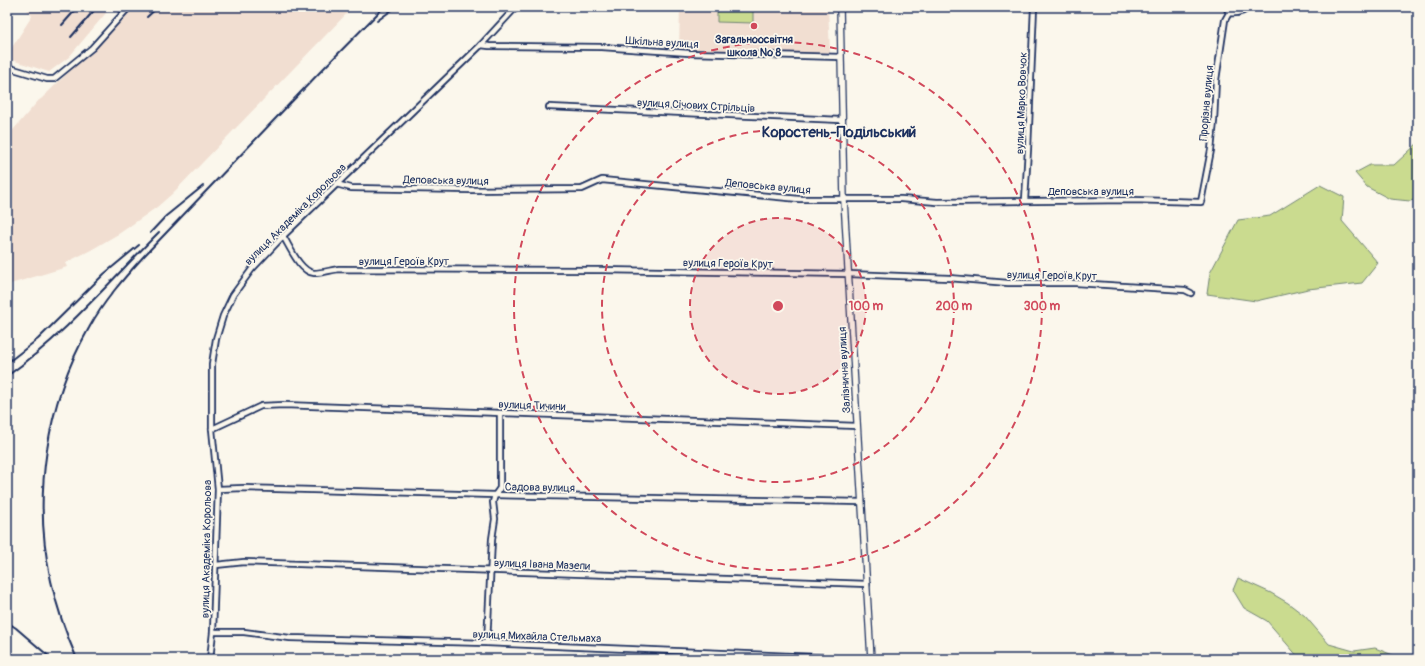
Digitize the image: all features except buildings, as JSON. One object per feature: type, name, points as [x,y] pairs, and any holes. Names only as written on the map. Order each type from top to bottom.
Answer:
[{"type":"street","points":[[7,67],[47,79],[54,79],[92,48],[129,7]]},
{"type":"street","name":"вулиця Академіка Корольова","points":[[210,659],[213,632],[218,489],[212,429],[212,364],[216,339],[233,295],[252,269],[283,236],[481,45],[516,7]]},
{"type":"street","name":"Залізнична вулиця","points":[[840,7],[841,120],[844,200],[871,659]]},
{"type":"street","name":"вулиця Марко Вовчок","points":[[1025,200],[1034,7]]},
{"type":"street","points":[[1226,7],[1228,12],[1234,14],[1244,12],[1249,7]]},
{"type":"street","name":"Прорізна вулиця","points":[[1201,202],[1211,150],[1216,80],[1225,20],[1228,12]]},
{"type":"street","name":"Шкільна вулиця","points":[[481,45],[602,47],[689,53],[841,57]]},
{"type":"street","name":"вулиця Січових Стрільців","points":[[549,107],[841,120]]},
{"type":"street","name":"Деповська вулиця","points":[[336,184],[359,188],[470,190],[582,189],[602,180],[799,199],[901,199],[937,202],[1133,200],[1201,202]]},
{"type":"street","name":"вулиця Героїв Крут","points":[[283,236],[302,267],[307,271],[315,273],[339,269],[371,269],[593,270],[849,274],[948,278],[1008,283],[1076,283],[1185,290],[1192,293]]},
{"type":"street","name":"вулиця Тичини","points":[[212,429],[261,406],[284,405],[857,426]]},
{"type":"street","points":[[487,643],[492,539],[495,519],[493,502],[495,495],[500,488],[500,413]]},
{"type":"street","name":"Садова вулиця","points":[[218,489],[244,488],[495,495],[862,502]]},
{"type":"street","name":"вулиця Івана Мазепи","points":[[216,565],[244,562],[867,584]]},
{"type":"street","name":"вулиця Михайла Стельмаха","points":[[213,632],[244,632],[290,638],[487,643],[860,659]]},
{"type":"shaded area","points":[[25,7],[111,7],[69,57],[49,72],[12,60],[11,49],[32,16]]},
{"type":"shaded area","points":[[132,7],[353,7],[173,193],[157,207],[120,233],[65,263],[67,267],[7,285],[7,137],[39,100],[82,59]]},
{"type":"shaded area","name":"Загальноосвітня школа № 8","points":[[680,7],[828,7],[830,53],[738,53],[679,50]]},
{"type":"green space","points":[[717,7],[753,7],[753,23],[717,22]]},
{"type":"green space","points":[[1418,143],[1418,199],[1410,201],[1390,199],[1367,187],[1355,173],[1370,165],[1394,165]]},
{"type":"green space","points":[[1320,185],[1344,197],[1342,221],[1378,263],[1362,283],[1308,289],[1256,301],[1207,294],[1210,273],[1238,220],[1270,216]]},
{"type":"green space","points":[[1238,578],[1271,593],[1288,603],[1305,616],[1329,644],[1354,651],[1375,648],[1403,659],[1300,659],[1267,621],[1244,608],[1233,590]]},
{"type":"railway","points":[[62,25],[78,7]]},
{"type":"railway","points":[[71,37],[97,7]]},
{"type":"railway","points":[[147,17],[158,7]]},
{"type":"railway","points":[[77,659],[62,621],[53,591],[45,549],[43,517],[43,484],[53,419],[62,387],[74,357],[101,309],[114,290],[136,264],[384,7]]},
{"type":"railway","points":[[377,21],[396,7]]},
{"type":"railway","points":[[150,233],[166,216],[203,186]]},
{"type":"railway","points":[[7,376],[48,344],[159,232]]},
{"type":"railway","points":[[7,363],[38,339],[104,274],[139,245]]},
{"type":"railway","points":[[7,622],[52,659]]},
{"type":"place","name":"Загальноосвітня школа № 8","points":[[754,26]]},
{"type":"district","name":"Коростень-Подільський","points":[[839,132]]}]
